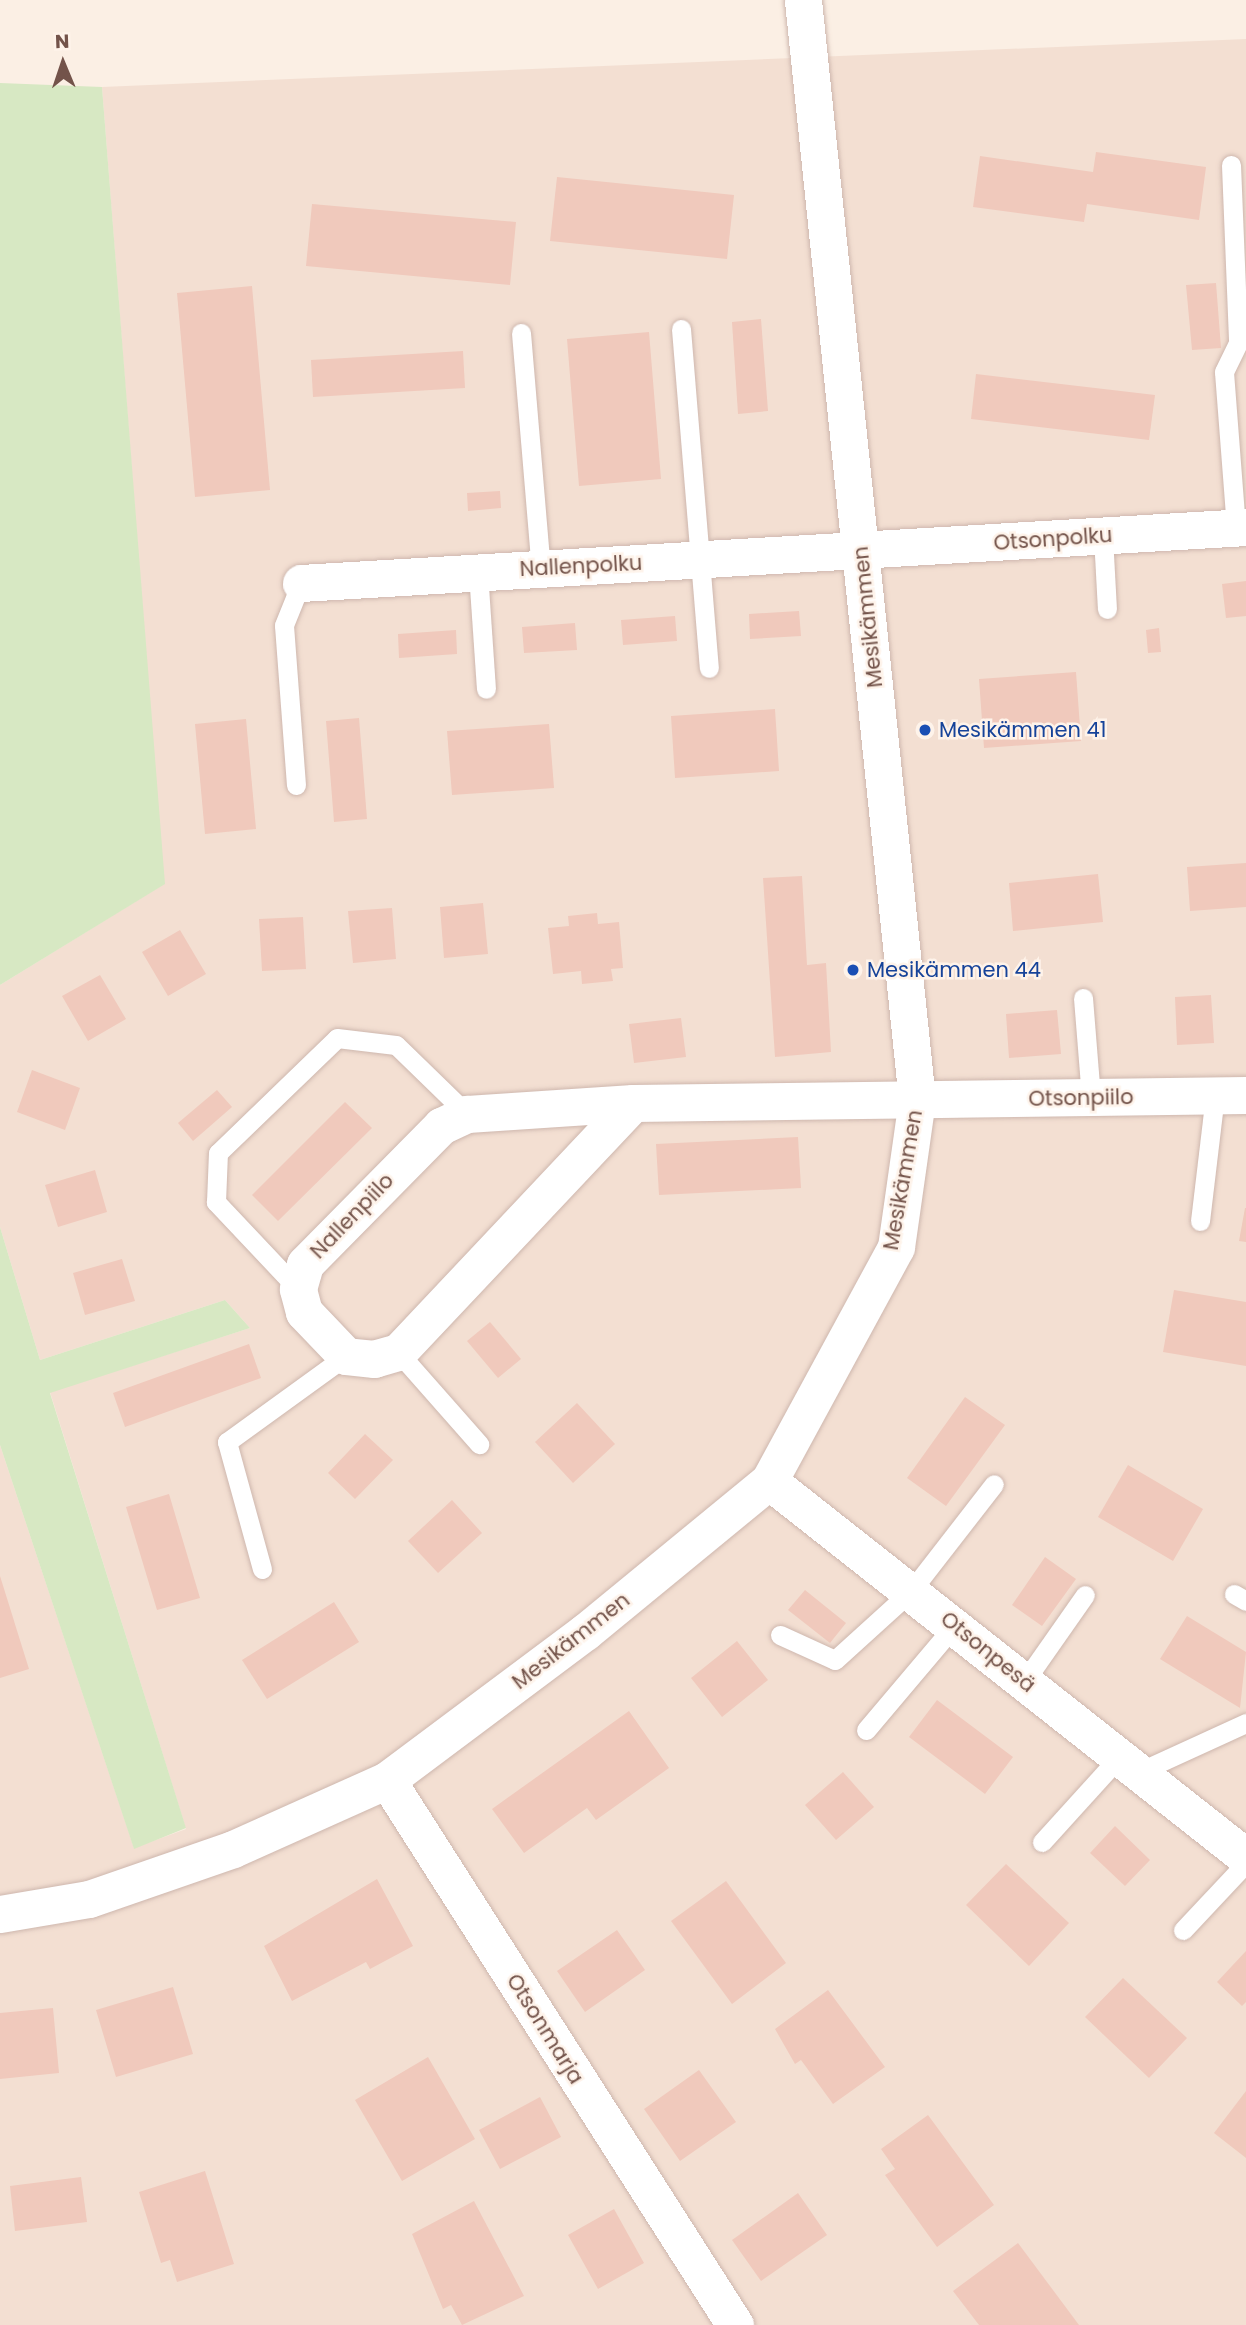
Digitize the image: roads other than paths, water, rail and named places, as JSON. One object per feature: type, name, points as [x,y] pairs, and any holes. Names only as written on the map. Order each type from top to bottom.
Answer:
[{"type":"street","name":"Mesikämmen","points":[[0,1914],[89,1899],[233,1849],[387,1780],[585,1632],[769,1481],[896,1247],[917,1100],[803,0]]},
{"type":"street","name":"Otsonpolku","points":[[861,550],[1241,527]]},
{"type":"street","name":"Nallenpolku","points":[[301,583],[861,550]]},
{"type":"street","name":"Otsonpiilo","points":[[917,1100],[1231,1095]]},
{"type":"street","name":"Nallenpiilo","points":[[298,1289],[305,1264],[441,1126],[467,1114],[633,1103],[917,1100]]},
{"type":"street","points":[[298,1289],[304,1312],[346,1356],[374,1359],[398,1352],[633,1103]]},
{"type":"street","name":"Otsonpesä","points":[[769,1481],[1246,1857]]},
{"type":"street","name":"Otsonmarja","points":[[387,1780],[735,2325]]},
{"type":"street","name":"Otsonpesä","points":[[1205,1825],[1246,1840]]},
{"type":"street","name":"Otsonmarja","points":[[703,2278],[717,2325]]},
{"type":"lane","points":[[1231,165],[1238,343],[1224,373],[1241,527]]},
{"type":"lane","points":[[681,329],[709,668]]},
{"type":"lane","points":[[522,333],[541,569]]},
{"type":"lane","points":[[1103,536],[1107,609]]},
{"type":"lane","points":[[478,572],[486,689]]},
{"type":"lane","points":[[296,785],[284,625],[301,583]]},
{"type":"lane","points":[[1083,998],[1091,1097]]},
{"type":"lane","points":[[298,1289],[216,1202],[218,1153],[337,1038],[396,1045],[467,1114]]},
{"type":"lane","points":[[1200,1221],[1231,1095]]},
{"type":"lane","points":[[398,1352],[480,1444]]},
{"type":"lane","points":[[262,1569],[227,1442],[346,1356]]},
{"type":"lane","points":[[780,1636],[835,1660],[911,1591],[994,1484]]},
{"type":"lane","points":[[1024,1682],[1085,1595]]},
{"type":"lane","points":[[866,1730],[954,1626]]},
{"type":"lane","points":[[1042,1842],[1129,1765],[1246,1723]]},
{"type":"lane","points":[[1183,1930],[1246,1863]]},
{"type":"place","name":"Mesikämmen 41","points":[[925,730]]},
{"type":"place","name":"Mesikämmen 44","points":[[853,970]]}]
